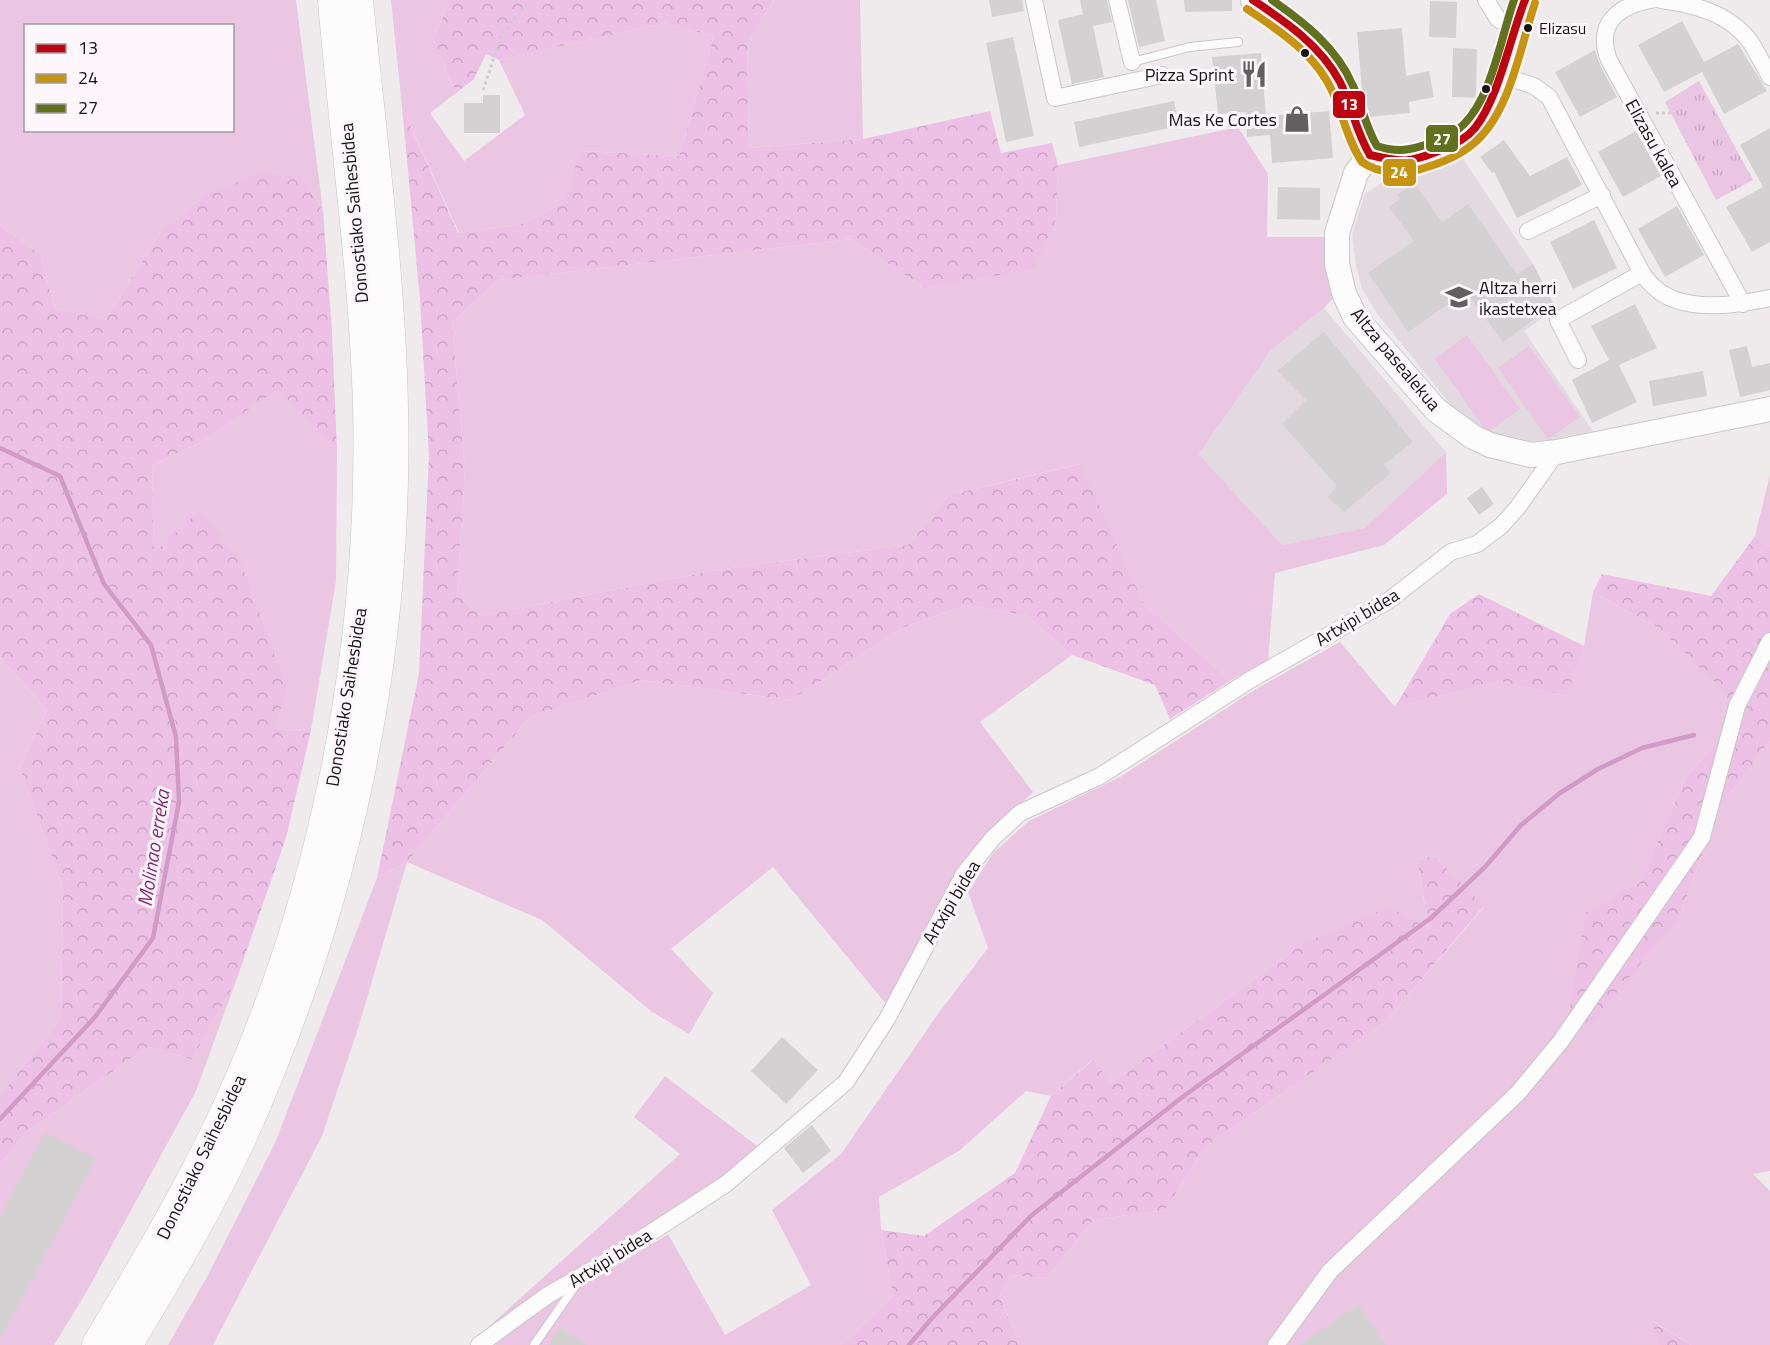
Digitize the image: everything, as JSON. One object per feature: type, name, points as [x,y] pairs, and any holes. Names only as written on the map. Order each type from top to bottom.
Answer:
[{"type":"highway","name":"Donostiako Saihesbidea","points":[[98,1345],[189,1188],[219,1127],[253,1047],[300,914],[328,808],[345,726],[363,590],[368,512],[369,405],[360,267],[334,0]]},
{"type":"highway","name":"Donostiako Saihesbidea","points":[[126,1345],[209,1201],[240,1138],[288,1024],[316,943],[337,869],[367,730],[379,659],[386,591],[390,526],[392,405],[383,265],[357,0]]},
{"type":"street","points":[[1034,0],[1055,98],[1162,75]]},
{"type":"street","points":[[1118,0],[1132,62]]},
{"type":"street","points":[[1486,0],[1498,19],[1514,28]]},
{"type":"street","points":[[1259,4],[1300,35],[1326,59],[1341,83],[1360,141],[1370,155],[1400,162],[1422,158],[1458,143],[1475,128],[1494,94],[1525,0]]},
{"type":"street","name":"Elizasu kalea","points":[[1651,0],[1635,3],[1619,10],[1605,28],[1604,48],[1743,303]]},
{"type":"street","points":[[1661,0],[1681,2],[1722,17],[1748,39],[1770,77]]},
{"type":"street","points":[[1500,75],[1534,86],[1549,97],[1642,273],[1655,289],[1692,305],[1743,303],[1770,298]]},
{"type":"street","name":"Altza pasealekua","points":[[1370,155],[1356,173],[1337,233],[1337,264],[1344,293],[1355,317],[1436,410],[1473,437],[1490,445],[1532,455],[1770,409]]},
{"type":"street","points":[[1528,231],[1602,195]]},
{"type":"street","points":[[1578,360],[1558,320],[1642,273]]},
{"type":"street","name":"Artxipi bidea","points":[[479,1345],[548,1295],[581,1277],[726,1184],[846,1082],[886,1019],[964,874],[993,838],[1020,813],[1100,776],[1250,680],[1388,601],[1452,552],[1477,544],[1501,526],[1518,507],[1557,452]]},
{"type":"street","points":[[1276,1345],[1330,1270],[1518,1093],[1568,1032],[1701,837],[1737,706],[1770,641]]},
{"type":"lane","points":[[1132,62],[1190,47],[1238,42]]},
{"type":"lane","points":[[534,1345],[581,1277]]},
{"type":"path","points":[[483,90],[502,34],[530,0]]},
{"type":"shaded area","name":"Altza herri ikastetxea","points":[[1462,157],[1533,264],[1556,309],[1524,331],[1593,431],[1545,441],[1516,441],[1483,432],[1458,414],[1376,312],[1362,289],[1352,234],[1365,194],[1387,179]]},
{"type":"shaded area","points":[[1324,308],[1446,452],[1365,528],[1282,545],[1199,454],[1271,350]]},
{"type":"green space","points":[[0,0],[296,0],[323,211],[302,177],[160,233],[106,319],[55,309],[40,254],[0,225]]},
{"type":"green space","points":[[391,0],[451,0],[433,38],[456,93],[430,113],[464,161],[525,115],[499,60],[664,23],[714,36],[679,156],[582,151],[563,203],[519,225],[459,233],[402,107]]},
{"type":"green space","points":[[451,0],[774,0],[747,43],[749,148],[863,139],[990,111],[1001,153],[1052,143],[1058,165],[1056,219],[1034,269],[924,288],[852,239],[498,280],[452,323],[465,469],[457,595],[480,616],[717,570],[908,545],[949,495],[1080,464],[1144,604],[1230,681],[1170,719],[1155,685],[1072,655],[1026,615],[967,605],[904,627],[791,700],[641,680],[530,717],[407,862],[377,878],[419,673],[429,456],[420,300],[402,107],[458,233],[519,225],[563,203],[581,151],[679,156],[714,36],[664,23],[499,60],[486,54],[474,79],[456,93],[433,38]]},
{"type":"green space","points":[[774,0],[860,0],[863,139],[749,148],[747,43]]},
{"type":"green space","points":[[1699,81],[1753,180],[1716,200],[1665,102]]},
{"type":"green space","points":[[1238,127],[1268,174],[1267,237],[1328,237],[1338,293],[1324,308],[1271,350],[1199,454],[1282,545],[1365,528],[1446,452],[1447,494],[1384,545],[1275,573],[1268,660],[1230,681],[1144,604],[1079,464],[949,495],[908,545],[717,570],[480,616],[457,595],[465,469],[452,323],[498,280],[852,239],[924,288],[1056,219],[1058,165]]},
{"type":"green space","points":[[258,173],[302,177],[323,211],[332,331],[337,451],[278,389],[205,440],[152,465],[154,553],[200,509],[240,560],[287,689],[274,729],[311,730],[286,838],[236,981],[192,1059],[148,1047],[25,1133],[0,1165],[0,1096],[61,1018],[63,888],[20,768],[47,710],[0,657],[0,225],[40,254],[55,309],[106,319],[160,233],[210,193]]},
{"type":"green space","points":[[1467,335],[1520,409],[1487,432],[1435,359]]},
{"type":"green space","points":[[1529,346],[1580,417],[1548,439],[1498,368]]},
{"type":"green space","points":[[278,388],[337,451],[336,581],[311,730],[274,729],[200,510],[154,554],[152,465],[205,440]]},
{"type":"green space","points":[[1770,475],[1770,547],[1755,536]]},
{"type":"green space","points":[[1755,536],[1770,547],[1770,741],[1720,807],[1679,917],[1588,1027],[1569,1013],[1585,913],[1640,883],[1686,777],[1722,736],[1727,694],[1660,629],[1593,592],[1602,574],[1711,596]]},
{"type":"green space","points":[[1593,592],[1660,629],[1727,693],[1722,736],[1686,777],[1640,884],[1585,914],[1679,917],[1720,807],[1770,741],[1770,1171],[1753,1174],[1770,1191],[1770,1345],[1691,1345],[1653,1321],[1659,1345],[1019,1345],[1000,1296],[1011,1275],[1047,1278],[1093,1220],[1165,1210],[1205,1147],[1384,1023],[1484,907],[1434,856],[1417,860],[1429,930],[1304,943],[1111,1083],[1092,1060],[1051,1096],[1026,1091],[959,1151],[879,1197],[881,1230],[893,1296],[841,1345],[495,1345],[548,1301],[615,1267],[668,1234],[725,1335],[811,1285],[772,1210],[841,1154],[938,1014],[988,948],[968,892],[994,852],[1029,821],[1120,777],[1256,689],[1340,642],[1395,707],[1500,681],[1567,696],[1584,646]]},
{"type":"green space","points":[[1479,594],[1584,646],[1567,696],[1500,681],[1395,707],[1450,614]]},
{"type":"green space","points":[[967,605],[1026,615],[1072,655],[980,722],[1033,792],[969,855],[887,1005],[773,867],[671,949],[713,993],[689,1034],[652,1012],[542,920],[407,862],[530,717],[641,680],[791,700],[904,627]]},
{"type":"green space","points":[[0,657],[47,710],[20,768],[63,888],[61,1018],[0,1096]]},
{"type":"green space","points":[[1434,856],[1484,906],[1384,1023],[1205,1147],[1165,1210],[1093,1220],[1047,1278],[1011,1275],[1000,1296],[1019,1345],[841,1345],[893,1296],[881,1230],[924,1236],[1015,1173],[1051,1096],[1093,1060],[1111,1083],[1304,943],[1389,907],[1429,929],[1417,860]]},
{"type":"green space","points":[[407,862],[357,1032],[322,1136],[213,1345],[168,1345],[208,1275],[275,1143],[377,878]]},
{"type":"green space","points":[[236,981],[196,1091],[87,1291],[54,1345],[0,1345],[0,1165],[25,1133],[148,1047],[192,1059]]},
{"type":"green space","points":[[665,1076],[761,1149],[725,1179],[600,1260],[548,1286],[484,1331],[680,1154],[634,1117]]},
{"type":"green space","points":[[1652,1321],[1691,1345],[1659,1345]]},
{"type":"building","points":[[989,0],[1022,0],[1024,11],[992,17]]},
{"type":"building","points":[[1080,0],[1107,0],[1112,22],[1093,26],[1104,77],[1072,84],[1058,20],[1083,14]]},
{"type":"building","points":[[1128,0],[1156,0],[1165,41],[1139,47]]},
{"type":"building","points":[[1184,0],[1232,0],[1232,11],[1185,12]]},
{"type":"building","points":[[1430,1],[1457,2],[1456,38],[1429,37]]},
{"type":"building","points":[[1682,21],[1704,62],[1738,44],[1767,91],[1724,114],[1702,72],[1664,92],[1638,45]]},
{"type":"building","points":[[1402,28],[1406,76],[1429,71],[1434,97],[1409,102],[1410,113],[1368,117],[1363,101],[1357,32]]},
{"type":"building","points":[[1013,37],[1034,136],[1006,142],[986,43]]},
{"type":"building","points":[[1453,48],[1477,49],[1476,98],[1452,97]]},
{"type":"building","points":[[1595,50],[1600,65],[1617,97],[1580,117],[1555,72]]},
{"type":"building","points":[[1261,53],[1266,116],[1329,111],[1333,158],[1272,163],[1270,135],[1247,137],[1246,112],[1218,114],[1212,57]]},
{"type":"building","points":[[483,95],[500,95],[500,133],[464,133],[464,103],[483,103]]},
{"type":"building","points":[[1174,101],[1179,126],[1079,147],[1074,122]]},
{"type":"building","points":[[1770,128],[1770,242],[1752,252],[1726,207],[1763,187],[1740,145]]},
{"type":"building","points":[[1636,131],[1661,176],[1623,197],[1598,152]]},
{"type":"building","points":[[1504,140],[1530,176],[1567,157],[1582,185],[1517,218],[1494,172],[1492,173],[1480,157]]},
{"type":"building","points":[[1414,183],[1442,222],[1468,204],[1517,274],[1533,264],[1554,305],[1503,342],[1466,292],[1408,332],[1368,273],[1414,241],[1389,207],[1400,199],[1397,195]]},
{"type":"building","points":[[1278,187],[1320,188],[1320,220],[1277,219]]},
{"type":"building","points":[[1677,206],[1704,255],[1665,277],[1638,229]]},
{"type":"building","points":[[1594,220],[1617,268],[1573,289],[1550,242]]},
{"type":"building","points":[[1635,304],[1657,348],[1619,365],[1637,402],[1592,423],[1572,380],[1609,360],[1591,326]]},
{"type":"building","points":[[1324,332],[1413,442],[1384,464],[1391,473],[1344,512],[1328,497],[1337,486],[1282,424],[1306,400],[1277,371]]},
{"type":"building","points":[[1747,346],[1752,367],[1770,363],[1770,390],[1740,397],[1729,350]]},
{"type":"building","points":[[1703,371],[1707,396],[1653,406],[1649,381]]},
{"type":"building","points":[[1482,487],[1494,504],[1479,515],[1467,498]]},
{"type":"building","points":[[782,1037],[818,1070],[786,1104],[751,1071]]},
{"type":"building","points":[[812,1125],[831,1151],[803,1173],[784,1148]]},
{"type":"building","points":[[45,1132],[96,1159],[0,1340],[0,1216]]},
{"type":"building","points":[[1359,1304],[1386,1345],[1299,1345]]},
{"type":"building","points":[[560,1327],[587,1345],[548,1345]]},
{"type":"waterway","name":"Molinao erreka","points":[[0,448],[60,476],[104,584],[151,645],[176,737],[179,802],[153,938],[95,1017],[0,1119]]},
{"type":"waterway","points":[[909,1345],[932,1318],[1032,1215],[1185,1095],[1431,918],[1485,867],[1521,825],[1560,793],[1598,769],[1642,748],[1694,735]]},
{"type":"transit line","name":"13","points":[[1253,0],[1302,36],[1323,57],[1340,82],[1370,155]]},
{"type":"transit line","name":"27","points":[[1272,0],[1308,27],[1338,60],[1353,86],[1377,146],[1398,150],[1417,147],[1444,138],[1460,128],[1473,113],[1488,83],[1514,0]]},
{"type":"transit line","name":"13","points":[[1370,155],[1399,160],[1413,159],[1451,146],[1471,132],[1491,101],[1525,0]]},
{"type":"transit line","name":"24","points":[[1247,9],[1284,35],[1317,67],[1333,93],[1349,137],[1362,162],[1376,169],[1401,172],[1417,170],[1450,159],[1468,148],[1486,131],[1505,98],[1535,3]]},
{"type":"place","name":"Elizasu","points":[[1528,28]]},
{"type":"place","name":"Pizza Sprint","points":[[1254,74]]},
{"type":"place","name":"Mas Ke Cortes","points":[[1297,119]]},
{"type":"place","name":"Altza herri ikastetxea","points":[[1459,297]]}]
